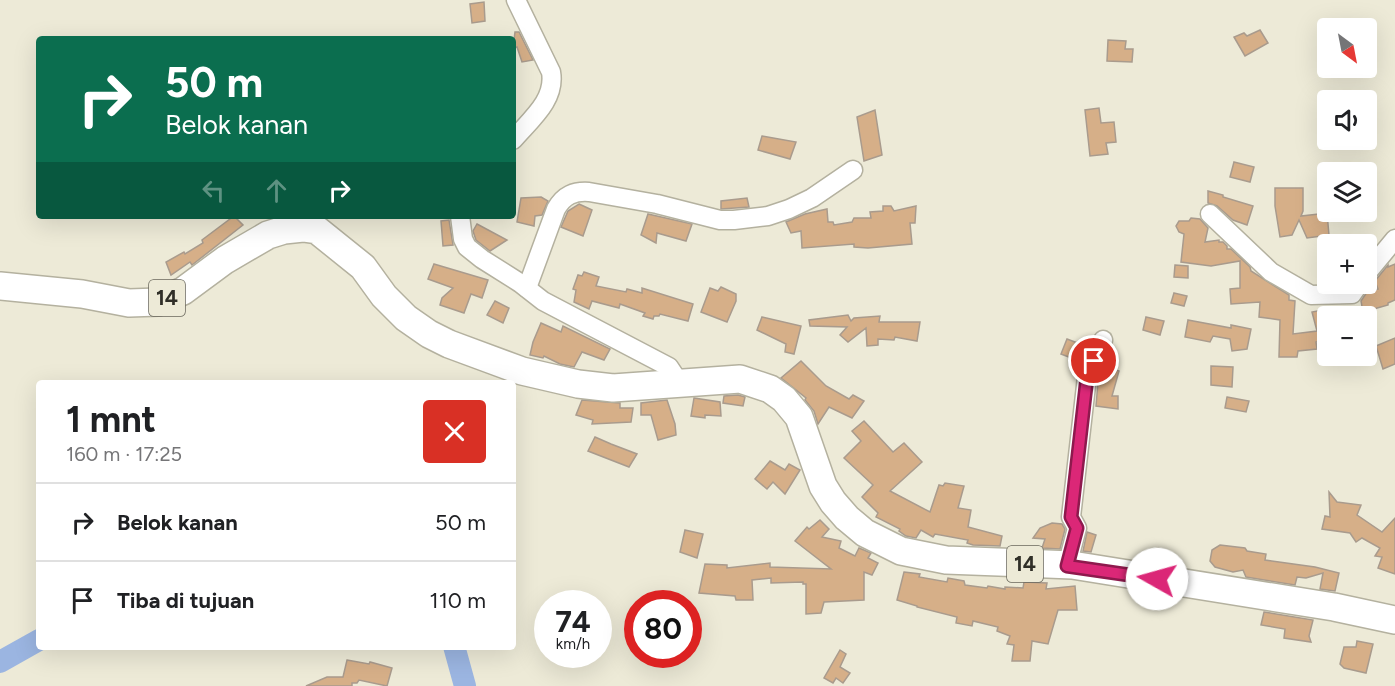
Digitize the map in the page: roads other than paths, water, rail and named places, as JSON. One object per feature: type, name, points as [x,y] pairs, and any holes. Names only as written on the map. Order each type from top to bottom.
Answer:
[{"type":"highway","name":"14","points":[[0,286],[82,294],[129,303],[158,302],[183,291],[225,260],[268,235],[303,228],[317,230],[363,267],[395,309],[429,334],[449,344],[522,371],[605,388],[740,379],[770,389],[784,399],[799,417],[821,480],[833,502],[865,533],[902,551],[946,560],[1067,566],[1334,607],[1395,619]]},
{"type":"street","points":[[516,0],[551,72],[554,84],[549,97],[516,136]]},
{"type":"street","points":[[527,288],[556,209],[562,199],[569,194],[590,192],[657,204],[720,220],[734,220],[768,216],[789,209],[812,198],[854,170]]},
{"type":"street","points":[[1210,214],[1271,272],[1311,295],[1352,294]]},
{"type":"street","points":[[460,219],[463,240],[467,247],[543,301],[669,367],[679,382]]},
{"type":"street","points":[[1377,261],[1395,239]]},
{"type":"street","points":[[1067,566],[1077,528],[1071,517],[1087,377],[1103,340]]},
{"type":"waterway","points":[[0,662],[36,642]]},
{"type":"waterway","points":[[455,650],[465,686]]}]
